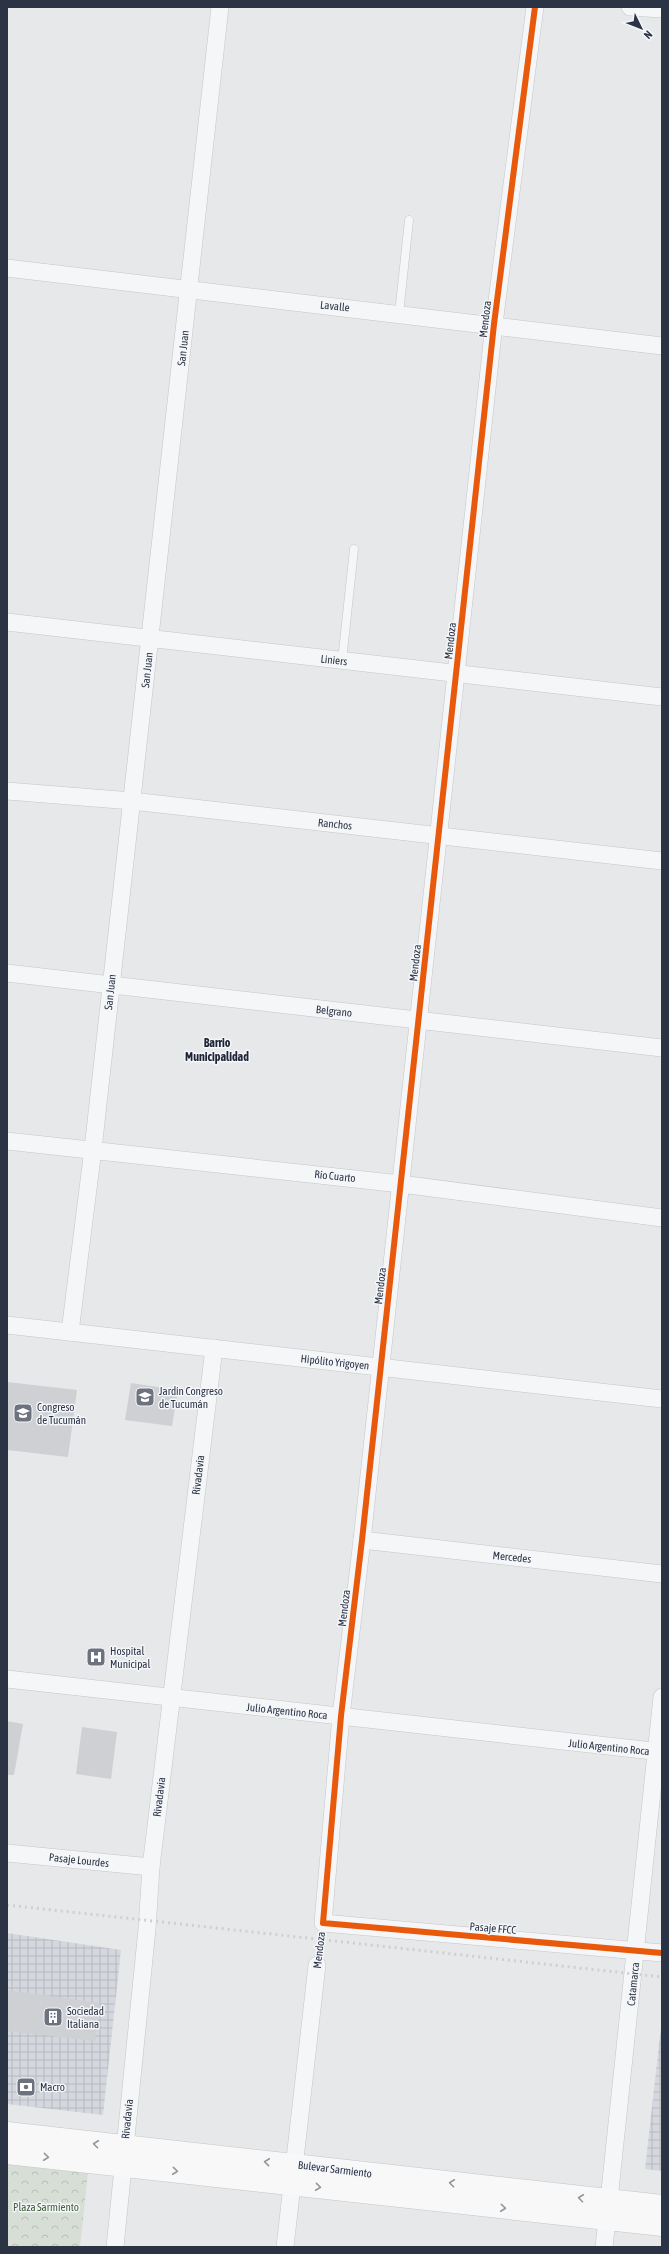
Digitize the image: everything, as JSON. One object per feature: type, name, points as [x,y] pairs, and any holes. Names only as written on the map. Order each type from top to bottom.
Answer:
[{"type":"main road","name":"Bulevar Sarmiento","points":[[7,2133],[123,2156]]},
{"type":"main road","name":"Bulevar Sarmiento","points":[[7,2153],[123,2156],[292,2174],[609,2210],[662,2225]]},
{"type":"main road","name":"Bulevar Sarmiento","points":[[609,2210],[662,2206]]},
{"type":"street","name":"San Juan","points":[[70,1332],[93,1149],[220,7]]},
{"type":"street","name":"Mendoza","points":[[323,1923],[341,1716],[362,1540],[494,324],[535,7]]},
{"type":"street","points":[[630,7],[662,9]]},
{"type":"street","name":"Lavalle","points":[[7,268],[494,324],[662,346]]},
{"type":"street","name":"Liniers","points":[[7,622],[150,640],[662,697]]},
{"type":"street","name":"Ranchos","points":[[7,791],[132,801],[662,861]]},
{"type":"street","name":"Belgrano","points":[[7,973],[662,1048]]},
{"type":"street","name":"Río Cuarto","points":[[7,1141],[93,1149],[401,1184],[662,1218]]},
{"type":"street","name":"Hipólito Yrigoyen","points":[[7,1325],[662,1399]]},
{"type":"street","name":"Rivadavia","points":[[115,2247],[147,1929],[151,1867],[170,1699],[214,1348]]},
{"type":"street","name":"Mercedes","points":[[362,1540],[662,1574]]},
{"type":"street","name":"Julio Argentino Roca","points":[[7,1679],[170,1699],[341,1716],[659,1752]]},
{"type":"street","name":"Catamarca","points":[[604,2247],[659,1752],[662,1697]]},
{"type":"street","name":"Pasaje Lourdes","points":[[7,1853],[151,1867]]},
{"type":"street","name":"Pasaje FFCC","points":[[323,1923],[662,1953]]},
{"type":"street","name":"Mendoza","points":[[285,2247],[292,2174],[317,1965]]},
{"type":"lane","points":[[399,314],[409,220]]},
{"type":"lane","points":[[342,661],[354,549]]},
{"type":"shaded area","points":[[7,1933],[121,1950],[103,2115],[7,2104]]},
{"type":"shaded area","points":[[662,2019],[662,2171],[645,2169]]},
{"type":"green space","name":"Plaza Sarmiento","points":[[7,2163],[88,2172],[80,2247],[7,2247]]},
{"type":"building","points":[[7,1382],[77,1390],[68,1457],[7,1450]]},
{"type":"building","points":[[131,1383],[178,1390],[172,1426],[125,1420]]},
{"type":"building","points":[[7,1721],[23,1724],[14,1775],[7,1775]]},
{"type":"building","points":[[82,1727],[117,1732],[111,1779],[76,1774]]},
{"type":"building","name":"Sociedad Italiana","points":[[7,1990],[100,2003],[95,2041],[7,2031]]},
{"type":"railway","points":[[7,1905],[662,1977]]},
{"type":"cycle path","points":[[535,7],[494,324],[362,1540],[341,1716],[323,1923],[662,1953]]},
{"type":"place","name":"Jardín Congreso de Tucumán","points":[[145,1397]]},
{"type":"place","name":"Congreso de Tucumán","points":[[23,1413]]},
{"type":"place","name":"Hospital Municipal","points":[[96,1657]]},
{"type":"place","name":"Sociedad Italiana","points":[[53,2017]]},
{"type":"place","name":"Macro","points":[[26,2087]]},
{"type":"district","name":"Barrio Municipalidad","points":[[217,1050]]}]
